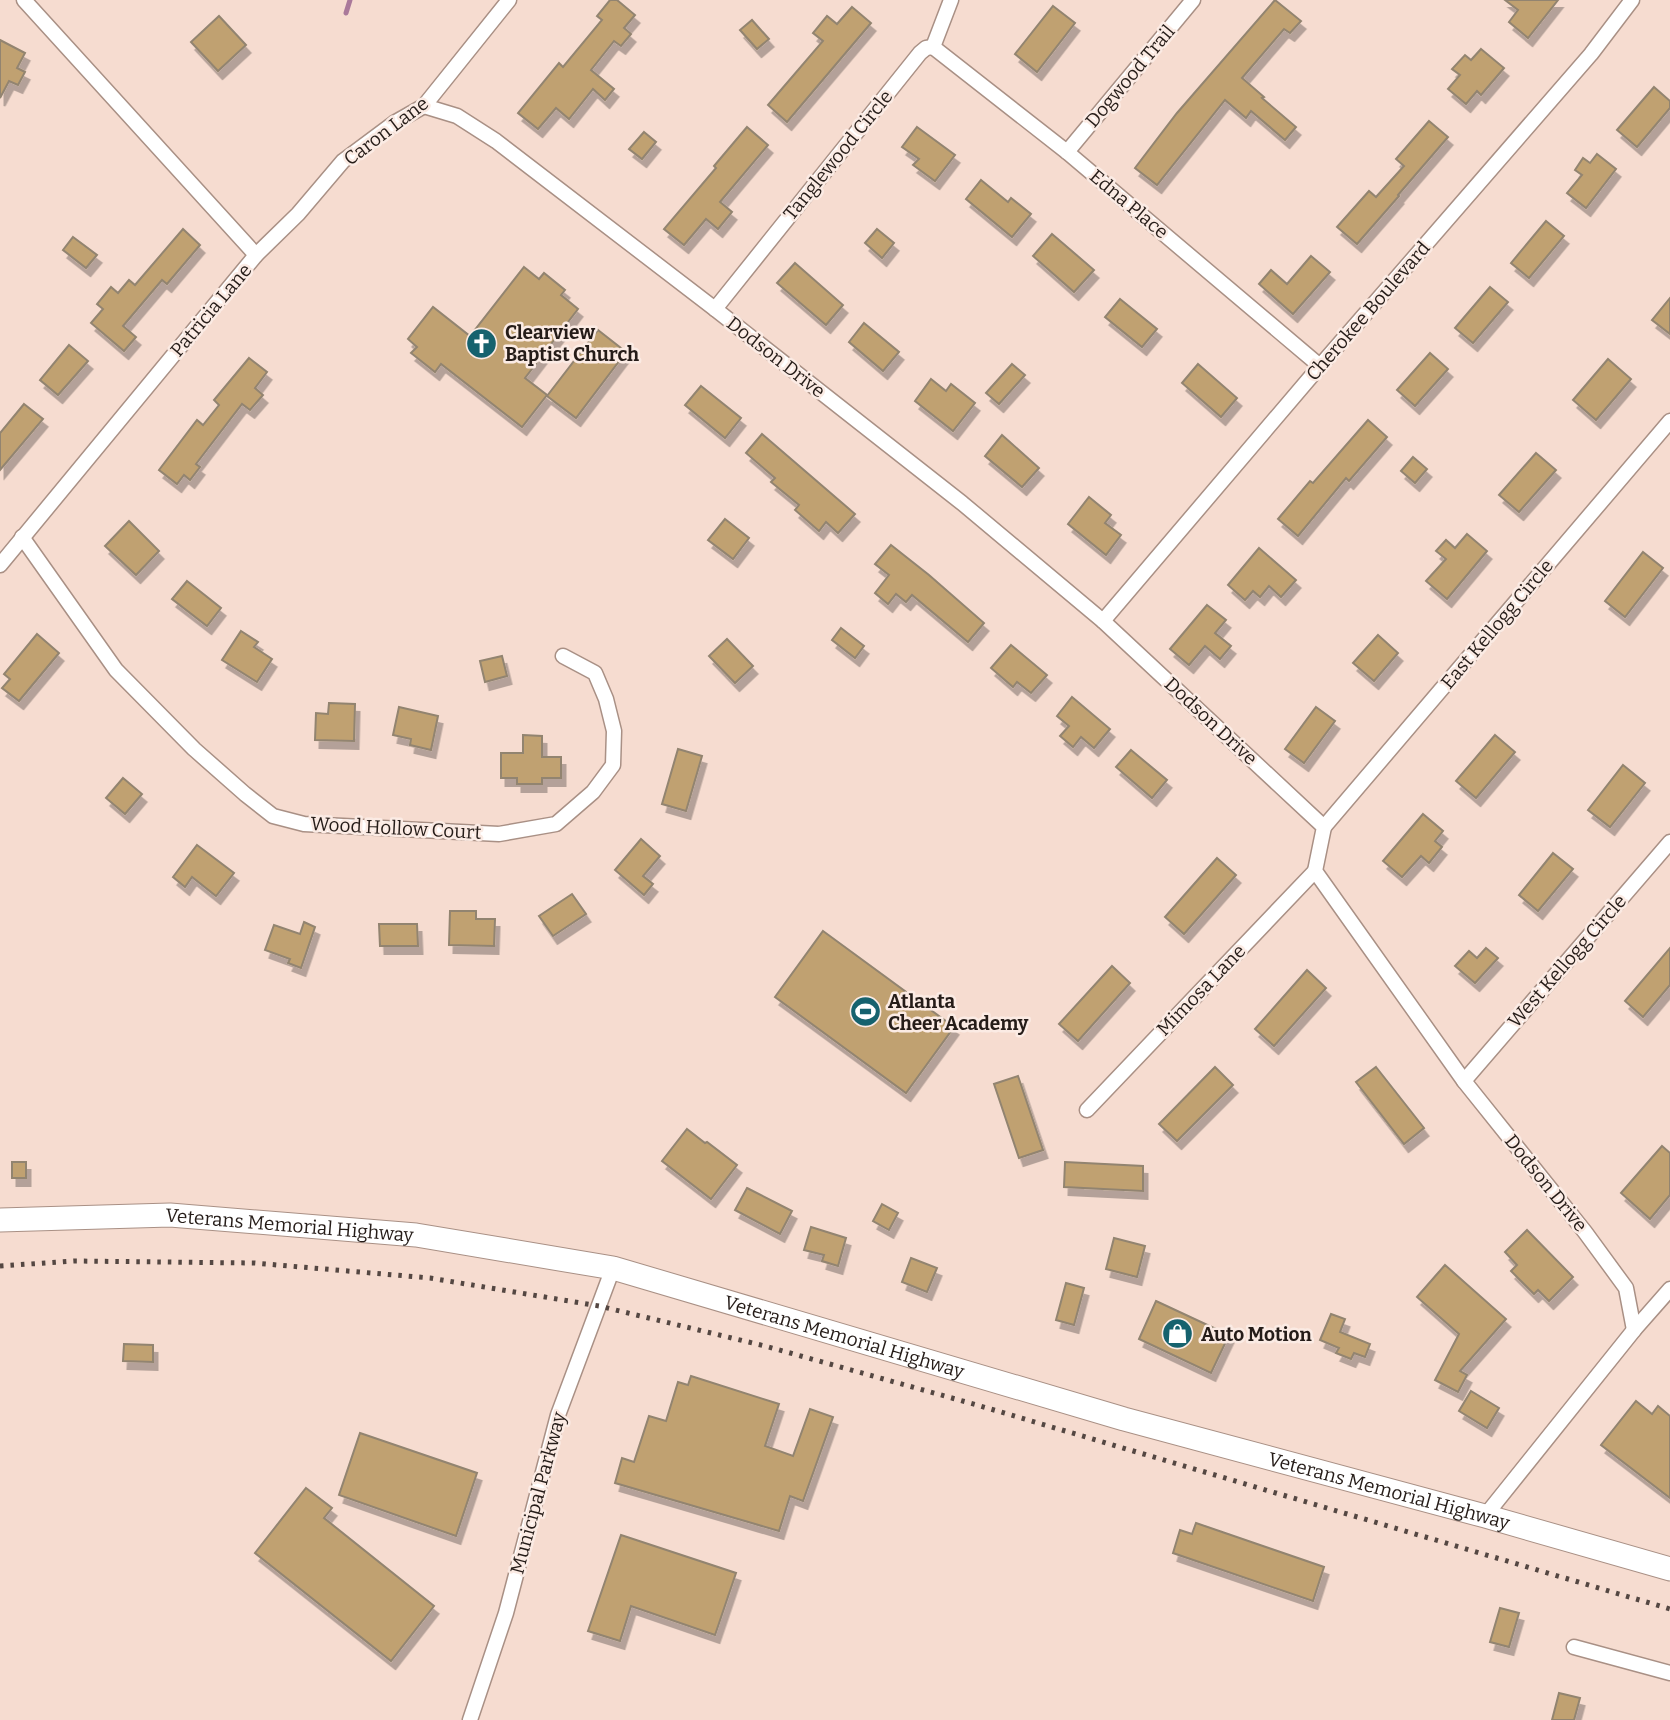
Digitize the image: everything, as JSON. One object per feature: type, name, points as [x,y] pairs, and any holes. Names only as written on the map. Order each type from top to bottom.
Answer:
[{"type":"main road","name":"Veterans Memorial Highway","points":[[0,1220],[170,1215],[211,1218],[416,1235],[613,1268],[1124,1419],[1670,1569]]},
{"type":"street","name":"Patricia Lane","points":[[0,565],[256,255],[24,0]]},
{"type":"street","name":"Caron Lane","points":[[256,255],[298,214],[343,161],[394,123],[424,106],[509,0]]},
{"type":"street","points":[[933,47],[951,0]]},
{"type":"street","name":"Dogwood Trail","points":[[1067,152],[1193,0]]},
{"type":"street","name":"Cherokee Boulevard","points":[[1103,621],[1591,54],[1632,0]]},
{"type":"street","name":"Edna Place","points":[[933,47],[1067,152],[1320,366]]},
{"type":"street","name":"Tanglewood Circle","points":[[715,309],[919,53],[933,47]]},
{"type":"street","name":"Dodson Drive","points":[[424,106],[457,116],[496,141],[951,495],[1103,621],[1324,827]]},
{"type":"street","name":"East Kellogg Circle","points":[[1324,827],[1670,421]]},
{"type":"street","name":"Wood Hollow Court","points":[[22,537],[116,670],[194,749],[245,794],[273,816],[304,824],[499,834],[556,824],[593,792],[613,765],[614,731],[606,699],[594,673],[563,656]]},
{"type":"street","points":[[1315,871],[1324,827]]},
{"type":"street","name":"West Kellogg Circle","points":[[1464,1080],[1670,842]]},
{"type":"street","name":"Dodson Drive","points":[[1315,871],[1464,1080],[1626,1288],[1634,1330]]},
{"type":"street","name":"Mimosa Lane","points":[[1087,1110],[1315,871]]},
{"type":"street","name":"Municipal Parkway","points":[[470,1720],[506,1613],[558,1415],[613,1268]]},
{"type":"street","points":[[1485,1516],[1670,1289]]},
{"type":"street","points":[[1574,1647],[1670,1673]]},
{"type":"building","points":[[610,0],[617,0],[635,15],[624,28],[631,34],[621,46],[614,41],[591,70],[614,89],[605,100],[593,89],[569,119],[556,108],[538,129],[518,113],[559,63],[563,67],[602,20],[597,16]]},
{"type":"building","points":[[1275,0],[1301,21],[1290,33],[1284,29],[1242,78],[1296,127],[1285,140],[1251,111],[1246,118],[1225,100],[1157,185],[1135,168],[1177,113]]},
{"type":"building","points":[[1505,0],[1558,0],[1528,38],[1509,22],[1518,10]]},
{"type":"building","points":[[1053,6],[1075,23],[1037,72],[1015,54]]},
{"type":"building","points":[[852,7],[871,23],[787,122],[768,105],[823,41],[813,33],[827,16],[837,24]]},
{"type":"building","points":[[219,16],[246,45],[218,71],[191,42]]},
{"type":"building","points":[[752,20],[769,39],[757,49],[740,30]]},
{"type":"building","points":[[0,40],[25,53],[17,68],[25,72],[18,85],[9,81],[0,98]]},
{"type":"building","points":[[1481,49],[1504,68],[1481,95],[1477,91],[1466,104],[1448,89],[1460,75],[1452,69],[1465,55],[1471,60]]},
{"type":"building","points":[[1654,87],[1670,101],[1670,108],[1637,147],[1617,130]]},
{"type":"building","points":[[1429,121],[1448,137],[1357,244],[1337,227],[1369,191],[1376,197],[1404,166],[1396,159]]},
{"type":"building","points":[[747,127],[768,145],[720,202],[732,212],[718,229],[706,219],[684,245],[664,229]]},
{"type":"building","points":[[917,127],[955,155],[935,181],[913,165],[919,159],[902,147]]},
{"type":"building","points":[[644,132],[656,142],[642,159],[629,149]]},
{"type":"building","points":[[1597,154],[1616,169],[1586,208],[1567,193],[1582,175],[1575,170],[1583,158],[1590,163]]},
{"type":"building","points":[[981,180],[1008,202],[1011,198],[1031,214],[1012,237],[966,199]]},
{"type":"building","points":[[1546,221],[1564,236],[1529,278],[1511,263]]},
{"type":"building","points":[[183,229],[200,245],[167,284],[162,280],[123,326],[136,337],[124,351],[91,323],[103,309],[97,304],[111,287],[118,293],[129,280],[135,285]]},
{"type":"building","points":[[877,229],[894,243],[882,258],[865,243]]},
{"type":"building","points":[[1052,234],[1094,270],[1074,292],[1033,256]]},
{"type":"building","points":[[73,237],[97,255],[86,268],[63,250]]},
{"type":"building","points":[[1311,256],[1330,272],[1293,314],[1259,284],[1271,270],[1287,284]]},
{"type":"building","points":[[795,263],[843,305],[826,325],[777,283]]},
{"type":"building","name":"Clearview Baptist Church","points":[[524,267],[539,279],[544,273],[565,290],[561,295],[578,309],[525,378],[547,395],[522,427],[441,364],[435,372],[411,353],[417,347],[408,339],[433,307],[470,336]]},
{"type":"building","points":[[1490,287],[1508,302],[1473,343],[1455,328]]},
{"type":"building","points":[[1670,298],[1670,334],[1652,320]]},
{"type":"building","points":[[1120,299],[1157,329],[1142,347],[1105,317]]},
{"type":"building","points":[[864,323],[899,352],[883,371],[849,342]]},
{"type":"building","points":[[598,330],[626,352],[576,418],[547,396]]},
{"type":"building","points":[[69,345],[88,361],[58,395],[40,380]]},
{"type":"building","points":[[1430,353],[1448,369],[1415,406],[1397,390]]},
{"type":"building","points":[[249,358],[267,372],[255,388],[263,395],[250,410],[242,404],[196,464],[200,467],[190,480],[184,475],[177,484],[159,470],[197,420],[203,425],[219,405],[214,400]]},
{"type":"building","points":[[1608,359],[1631,379],[1596,420],[1573,400]]},
{"type":"building","points":[[1012,364],[1025,375],[999,404],[986,393]]},
{"type":"building","points":[[1198,364],[1237,398],[1221,417],[1182,383]]},
{"type":"building","points":[[931,379],[946,391],[951,384],[975,403],[953,431],[915,401]]},
{"type":"building","points":[[701,386],[741,418],[725,438],[685,405]]},
{"type":"building","points":[[24,404],[43,419],[0,470],[0,433]]},
{"type":"building","points":[[1368,420],[1387,437],[1349,481],[1346,478],[1298,536],[1278,519]]},
{"type":"building","points":[[762,434],[855,514],[838,533],[826,522],[819,531],[795,510],[799,505],[771,482],[775,478],[746,453]]},
{"type":"building","points":[[1002,435],[1039,468],[1022,487],[985,456]]},
{"type":"building","points":[[1536,453],[1556,470],[1519,512],[1499,495]]},
{"type":"building","points":[[1413,457],[1427,469],[1415,483],[1401,471]]},
{"type":"building","points":[[1089,497],[1111,515],[1105,523],[1121,535],[1106,555],[1068,524]]},
{"type":"building","points":[[725,519],[749,538],[733,559],[708,540]]},
{"type":"building","points":[[129,521],[159,551],[136,575],[105,546]]},
{"type":"building","points":[[1467,534],[1487,551],[1447,599],[1426,581],[1446,559],[1436,551],[1446,540],[1455,548]]},
{"type":"building","points":[[891,545],[984,623],[968,642],[912,595],[906,602],[896,594],[888,604],[875,593],[889,575],[875,564]]},
{"type":"building","points":[[1259,548],[1296,580],[1281,597],[1269,586],[1260,597],[1253,591],[1245,600],[1228,585]]},
{"type":"building","points":[[1643,552],[1663,568],[1625,617],[1605,601]]},
{"type":"building","points":[[187,581],[221,608],[207,626],[172,599]]},
{"type":"building","points":[[1207,605],[1226,620],[1215,633],[1231,646],[1220,659],[1205,646],[1189,665],[1170,649]]},
{"type":"building","points":[[841,628],[864,646],[855,658],[832,640]]},
{"type":"building","points":[[241,631],[258,642],[254,647],[272,659],[257,682],[222,660]]},
{"type":"building","points":[[37,634],[59,653],[19,701],[2,688],[10,679],[4,674]]},
{"type":"building","points":[[1378,635],[1398,653],[1374,681],[1353,663]]},
{"type":"building","points":[[727,639],[753,666],[735,683],[709,656]]},
{"type":"building","points":[[1011,645],[1047,675],[1031,693],[1017,682],[1013,687],[991,668]]},
{"type":"building","points":[[502,656],[507,676],[485,682],[480,661]]},
{"type":"building","points":[[1072,697],[1110,729],[1094,748],[1081,737],[1073,747],[1060,736],[1069,726],[1057,716]]},
{"type":"building","points":[[329,703],[355,704],[354,741],[315,740],[316,713],[328,714]]},
{"type":"building","points":[[399,707],[438,716],[431,750],[410,745],[411,739],[393,735]]},
{"type":"building","points":[[1316,707],[1335,721],[1304,763],[1285,749]]},
{"type":"building","points":[[523,735],[542,736],[542,757],[561,757],[561,778],[542,778],[542,784],[517,784],[517,778],[501,778],[501,753],[523,753]]},
{"type":"building","points":[[1495,735],[1515,752],[1476,798],[1456,781]]},
{"type":"building","points":[[678,749],[702,756],[686,811],[662,804]]},
{"type":"building","points":[[1131,750],[1167,780],[1152,798],[1116,767]]},
{"type":"building","points":[[1623,765],[1645,783],[1610,827],[1588,810]]},
{"type":"building","points":[[123,778],[142,794],[125,814],[106,798]]},
{"type":"building","points":[[1423,814],[1443,831],[1435,841],[1442,847],[1429,863],[1421,856],[1402,877],[1383,861]]},
{"type":"building","points":[[641,839],[660,856],[643,876],[653,884],[644,895],[615,870]]},
{"type":"building","points":[[197,845],[234,873],[216,896],[192,877],[185,887],[173,877]]},
{"type":"building","points":[[1553,853],[1573,869],[1538,911],[1519,895]]},
{"type":"building","points":[[1217,858],[1236,875],[1184,934],[1165,917]]},
{"type":"building","points":[[572,894],[586,914],[553,936],[539,916]]},
{"type":"building","points":[[450,911],[476,911],[476,919],[495,919],[494,946],[449,945]]},
{"type":"building","points":[[304,922],[315,927],[301,968],[288,963],[290,959],[265,950],[274,925],[300,934]]},
{"type":"building","points":[[379,924],[417,924],[418,946],[380,946]]},
{"type":"building","name":"Atlanta Cheer Academy","points":[[823,931],[954,1027],[906,1093],[775,997]]},
{"type":"building","points":[[1486,948],[1498,958],[1475,983],[1455,966],[1469,951],[1477,958]]},
{"type":"building","points":[[1670,948],[1670,985],[1643,1017],[1625,1001]]},
{"type":"building","points":[[1112,966],[1130,983],[1078,1041],[1059,1024]]},
{"type":"building","points":[[1307,970],[1326,988],[1274,1046],[1255,1029]]},
{"type":"building","points":[[1215,1067],[1233,1085],[1177,1141],[1159,1124]]},
{"type":"building","points":[[1376,1067],[1424,1128],[1404,1144],[1356,1082]]},
{"type":"building","points":[[1018,1076],[1043,1150],[1019,1158],[994,1084]]},
{"type":"building","points":[[687,1129],[737,1165],[711,1199],[662,1161]]},
{"type":"building","points":[[1662,1146],[1670,1153],[1670,1195],[1650,1219],[1621,1193]]},
{"type":"building","points":[[12,1162],[26,1162],[26,1178],[12,1178]]},
{"type":"building","points":[[1065,1162],[1143,1166],[1143,1191],[1064,1187]]},
{"type":"building","points":[[747,1188],[792,1211],[780,1234],[735,1210]]},
{"type":"building","points":[[882,1204],[898,1213],[889,1230],[873,1221]]},
{"type":"building","points":[[811,1227],[846,1238],[838,1266],[822,1261],[824,1255],[804,1250]]},
{"type":"building","points":[[1527,1230],[1573,1277],[1549,1301],[1538,1290],[1534,1294],[1511,1271],[1517,1265],[1505,1252]]},
{"type":"building","points":[[1114,1238],[1145,1246],[1137,1277],[1106,1269]]},
{"type":"building","points":[[911,1258],[937,1268],[927,1292],[902,1282]]},
{"type":"building","points":[[1445,1265],[1506,1319],[1460,1371],[1467,1375],[1458,1392],[1435,1380],[1459,1334],[1417,1297]]},
{"type":"building","points":[[1066,1283],[1084,1288],[1074,1325],[1056,1320]]},
{"type":"building","points":[[1156,1301],[1229,1335],[1211,1373],[1139,1339]]},
{"type":"building","points":[[1331,1314],[1345,1319],[1340,1332],[1370,1344],[1365,1357],[1354,1353],[1351,1359],[1336,1353],[1339,1348],[1320,1340]]},
{"type":"building","points":[[124,1344],[153,1345],[153,1362],[123,1361]]},
{"type":"building","points":[[691,1376],[779,1404],[765,1446],[793,1456],[810,1409],[833,1417],[803,1501],[790,1496],[779,1531],[615,1483],[622,1458],[634,1462],[649,1416],[666,1421],[678,1382],[688,1385]]},
{"type":"building","points":[[1471,1391],[1499,1408],[1487,1428],[1459,1411]]},
{"type":"building","points":[[1636,1401],[1652,1414],[1658,1406],[1670,1416],[1670,1498],[1601,1445]]},
{"type":"building","points":[[360,1433],[477,1473],[456,1536],[339,1495]]},
{"type":"building","points":[[306,1488],[332,1508],[324,1518],[434,1606],[391,1661],[255,1553]]},
{"type":"building","points":[[1196,1523],[1324,1567],[1313,1601],[1173,1553],[1180,1530],[1192,1534]]},
{"type":"building","points":[[621,1535],[736,1573],[715,1635],[631,1606],[620,1641],[588,1631]]},
{"type":"building","points":[[1500,1608],[1519,1613],[1509,1647],[1490,1642]]},
{"type":"building","points":[[1559,1693],[1580,1698],[1574,1720],[1552,1720]]},
{"type":"waterway","points":[[346,13],[350,0]]},
{"type":"railway","points":[[0,1266],[74,1261],[254,1263],[430,1278],[599,1306],[765,1346],[977,1405],[1670,1609]]},
{"type":"place","name":"Clearview Baptist Church","points":[[482,343]]},
{"type":"place","name":"Atlanta Cheer Academy","points":[[865,1012]]},
{"type":"place","name":"Auto Motion","points":[[1178,1334]]}]
